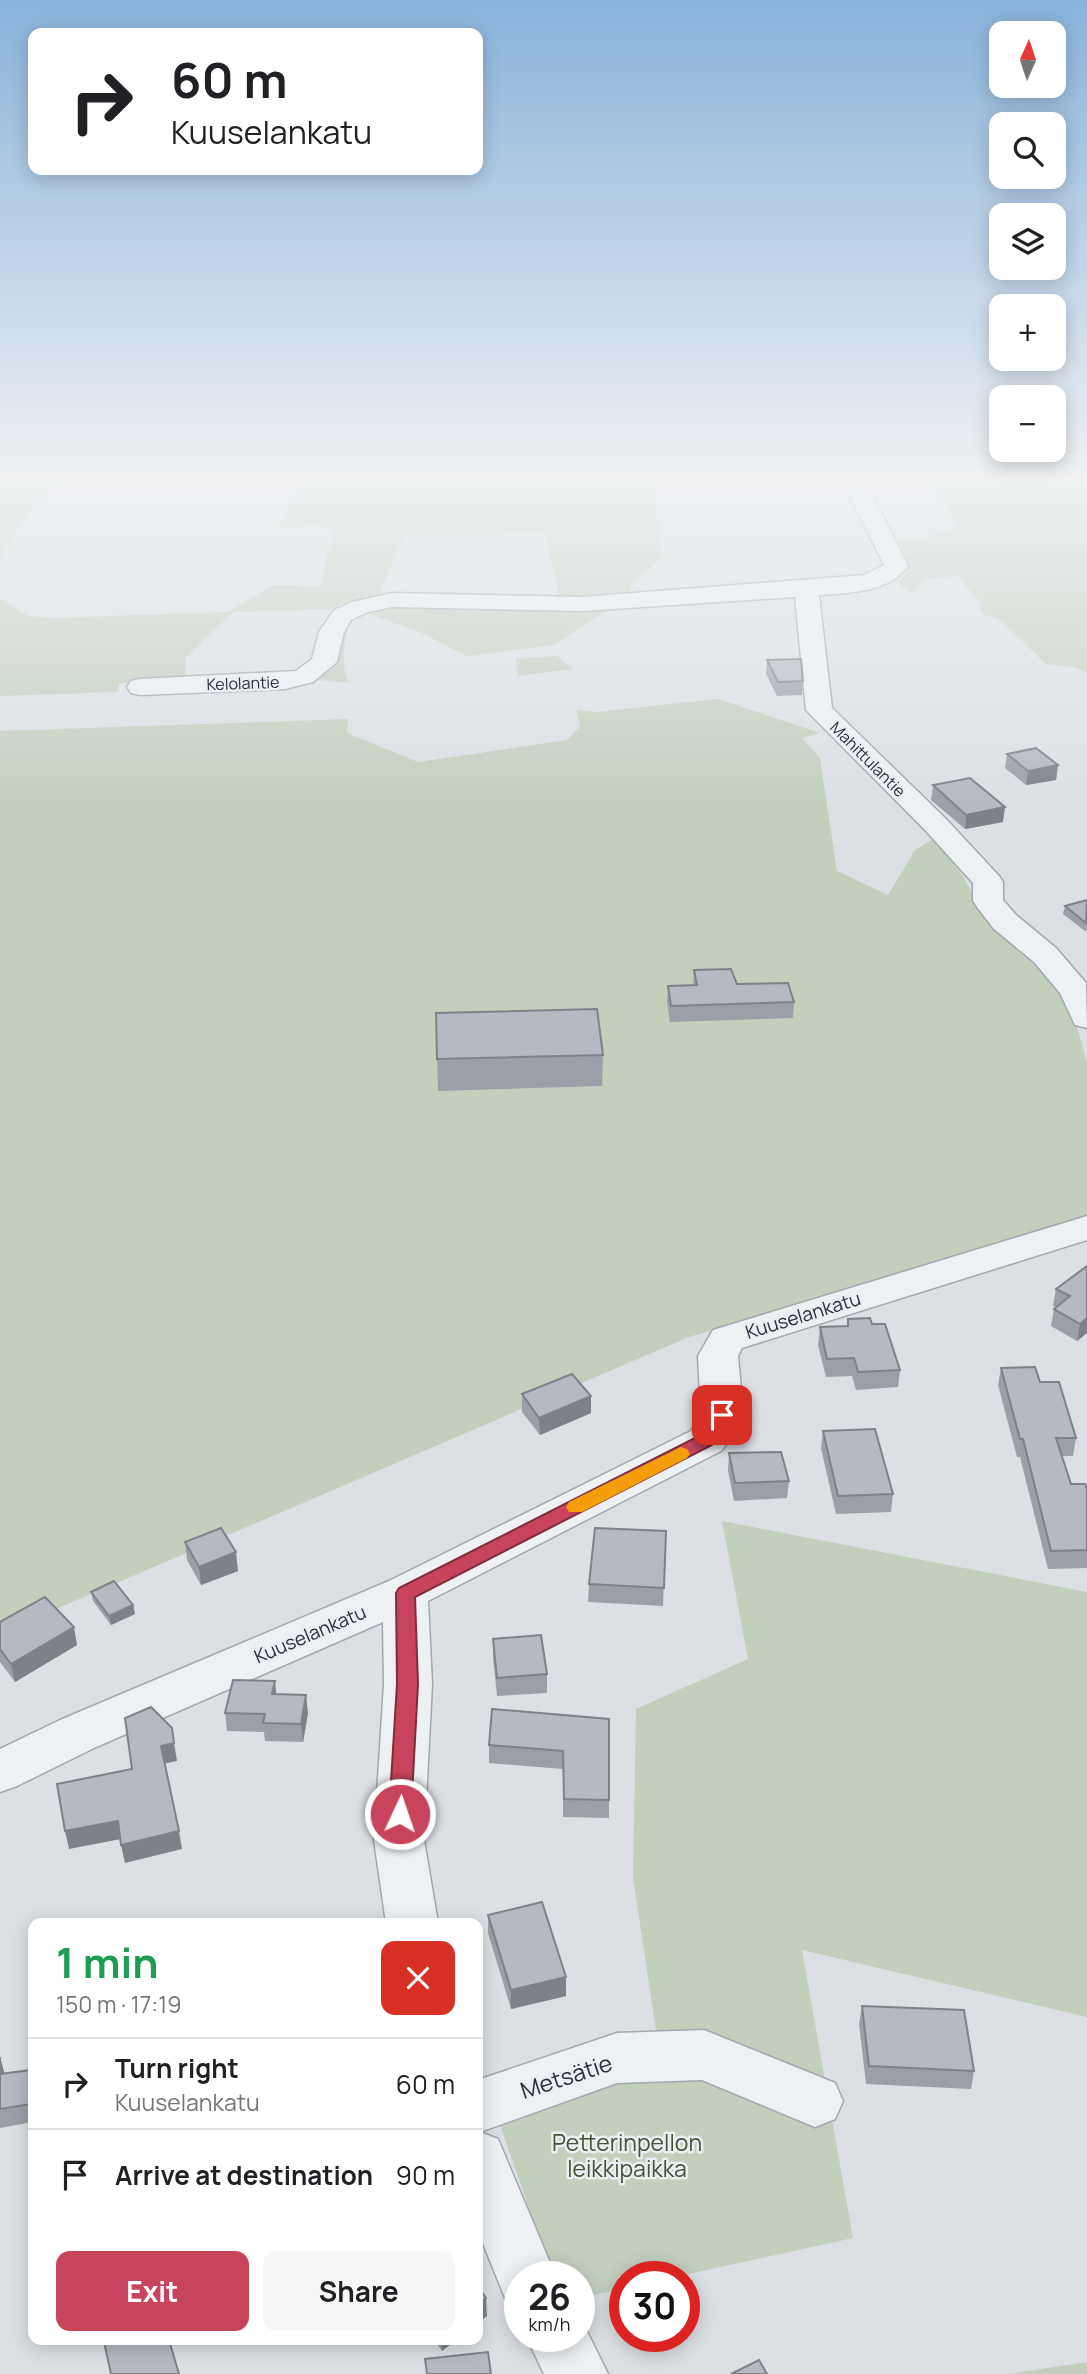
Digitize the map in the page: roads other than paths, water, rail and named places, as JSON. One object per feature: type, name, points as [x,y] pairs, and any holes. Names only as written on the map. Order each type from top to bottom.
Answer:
[{"type":"street","points":[[806,589],[833,586]]},
{"type":"street","name":"Kelolantie","points":[[140,687],[285,681],[304,677],[324,662],[331,628],[341,614],[391,600],[582,604],[806,589]]},
{"type":"street","name":"Mahittulantie","points":[[806,589],[819,710],[936,825],[988,882],[988,901],[1005,922],[1045,955],[1075,989],[1087,1018]]},
{"type":"street","name":"Kuuselankatu","points":[[0,1772],[76,1734],[405,1593],[706,1441],[716,1430],[722,1415],[718,1356],[727,1339],[1087,1228]]},
{"type":"street","points":[[405,1593],[408,1684],[399,1840],[411,1918]]},
{"type":"street","name":"Metsätie","points":[[483,2104],[617,2059],[704,2054],[815,2101]]},
{"type":"street","points":[[483,2170],[520,2261]]},
{"type":"street","points":[[565,2352],[577,2374]]},
{"type":"park label","name":"Petterinpellon leikkipaikka","points":[[627,2155]]}]
